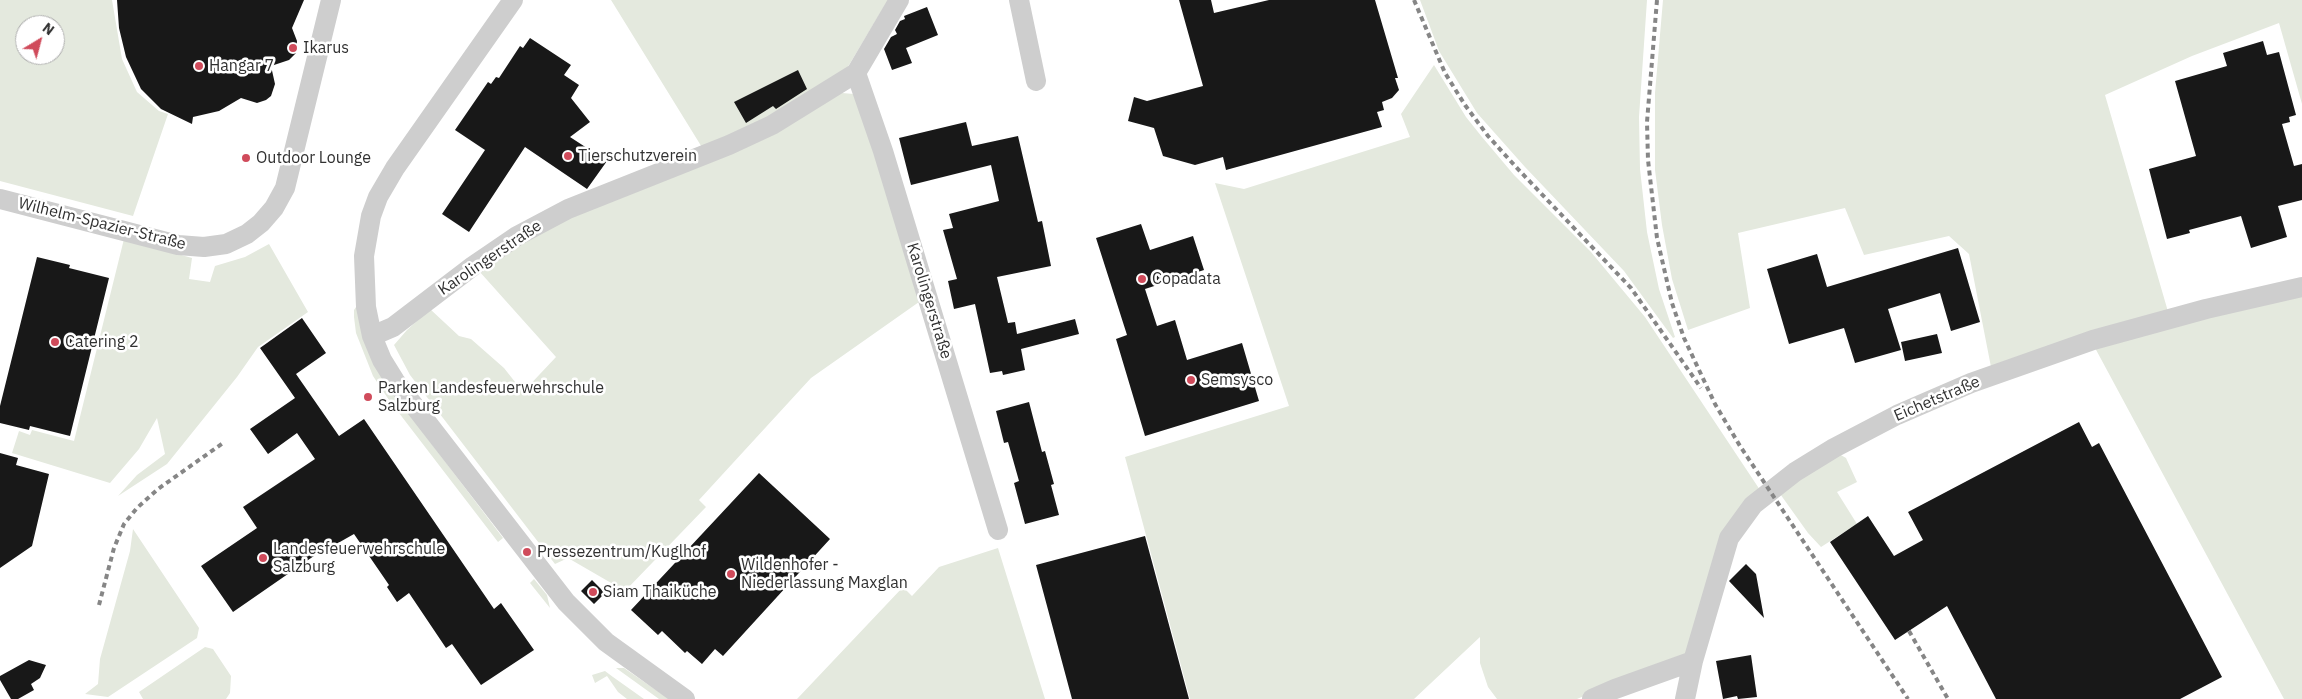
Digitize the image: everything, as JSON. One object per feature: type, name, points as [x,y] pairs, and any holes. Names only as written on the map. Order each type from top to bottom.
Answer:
[{"type":"street","name":"Wilhelm-Spazier-Straße","points":[[0,199],[178,244],[204,247],[226,244],[247,234],[261,223],[274,208],[285,188],[331,0]]},
{"type":"street","points":[[514,0],[395,168],[378,198],[367,234],[364,256],[366,307],[372,336],[382,360],[395,381],[566,602],[606,642],[685,699]]},
{"type":"street","name":"Karolingerstraße","points":[[372,336],[393,328],[473,266],[525,232],[568,209],[729,146],[772,125],[856,73],[900,0]]},
{"type":"street","points":[[1019,0],[1036,81]]},
{"type":"street","name":"Karolingerstraße","points":[[856,73],[884,151],[998,530]]},
{"type":"street","name":"Eichetstraße","points":[[1685,699],[1693,661],[1729,538],[1753,505],[1769,491],[1821,455],[1897,415],[1971,383],[2093,340],[2206,309],[2302,287]]},
{"type":"street","points":[[1592,699],[1614,689],[1693,661]]},
{"type":"shaded area","points":[[0,0],[112,0],[122,59],[137,92],[159,111],[168,114],[133,216],[0,181]]},
{"type":"shaded area","points":[[611,0],[888,0],[846,70],[814,95],[703,149]]},
{"type":"shaded area","points":[[1420,0],[1647,0],[1639,117],[1640,169],[1647,232],[1659,289],[1675,337],[1673,338],[1624,271],[1525,167],[1477,113],[1439,51]]},
{"type":"shaded area","points":[[1663,0],[2302,0],[2302,104],[2279,23],[2192,56],[2105,95],[2169,315],[1991,367],[1969,254],[1949,236],[1864,255],[1845,208],[1738,233],[1750,308],[1688,330],[1672,279],[1662,225],[1655,170],[1655,93]]},
{"type":"shaded area","points":[[1434,65],[1466,117],[1482,137],[1514,175],[1591,252],[1645,317],[1760,490],[1690,652],[1577,699],[1497,699],[1488,687],[1480,663],[1480,637],[1414,699],[1190,699],[1125,457],[1289,406],[1215,183],[1244,189],[1410,137],[1401,114]]},
{"type":"shaded area","points":[[842,93],[854,94],[861,103],[919,302],[811,378],[699,500],[706,507],[625,591],[568,558],[555,564],[410,375],[394,345],[430,309],[459,336],[471,339],[504,368],[523,392],[556,357],[479,271],[510,249],[558,223]]},
{"type":"shaded area","points":[[124,239],[192,258],[189,279],[210,282],[215,266],[245,257],[269,244],[308,312],[258,347],[237,377],[167,464],[118,496],[137,475],[165,454],[157,418],[139,449],[110,483],[12,453],[19,431],[30,435],[32,430],[74,441]]},
{"type":"shaded area","points":[[2302,293],[2302,699],[2284,699],[2094,346]]},
{"type":"shaded area","points":[[358,304],[406,410],[503,538],[498,542],[389,400],[373,376],[356,333],[354,310]]},
{"type":"shaded area","points":[[1839,454],[1846,458],[1857,482],[1837,492],[1857,524],[1821,547],[1808,533],[1778,491]]},
{"type":"shaded area","points":[[133,529],[199,628],[197,638],[108,697],[85,694],[98,684],[100,659],[130,551]]},
{"type":"shaded area","points":[[998,548],[1045,699],[797,699],[903,587],[912,596],[939,567]]},
{"type":"shaded area","points":[[534,579],[547,595],[550,608],[530,583]]},
{"type":"shaded area","points":[[205,647],[213,649],[231,676],[230,693],[226,699],[143,699],[139,692]]},
{"type":"shaded area","points":[[616,668],[624,668],[669,699],[659,699]]},
{"type":"shaded area","points":[[605,671],[644,699],[627,699],[618,692],[607,676],[595,683],[592,675]]},
{"type":"building","name":"Hangar 7","points":[[117,0],[304,0],[292,28],[297,41],[296,53],[289,60],[271,66],[275,84],[271,96],[257,103],[241,98],[219,111],[193,117],[192,124],[161,109],[141,89],[126,57],[119,28]]},
{"type":"building","points":[[1179,0],[1211,0],[1214,13],[1269,0],[1375,0],[1398,78],[1395,78],[1399,90],[1392,98],[1382,102],[1384,110],[1377,112],[1382,127],[1226,170],[1223,157],[1195,165],[1163,156],[1154,128],[1128,121],[1134,97],[1147,101],[1203,86]]},
{"type":"building","points":[[927,7],[938,35],[906,48],[912,63],[892,70],[884,49],[891,37],[897,34],[895,30],[900,21],[905,19],[904,16]]},
{"type":"building","name":"Tierschutzverein","points":[[530,38],[571,65],[564,75],[579,85],[571,98],[590,122],[570,137],[607,161],[587,189],[525,147],[469,232],[442,214],[485,150],[455,130],[488,82],[491,84],[496,77],[499,78],[520,46],[523,48]]},
{"type":"building","points":[[2263,41],[2267,55],[2279,52],[2296,115],[2289,117],[2290,122],[2282,124],[2294,166],[2302,164],[2302,200],[2278,206],[2287,237],[2251,248],[2241,216],[2189,230],[2190,233],[2167,239],[2149,169],[2196,156],[2175,81],[2227,66],[2223,53]]},
{"type":"building","points":[[798,70],[807,89],[776,109],[773,106],[746,123],[734,102]]},
{"type":"building","points":[[966,122],[972,146],[1018,136],[1038,222],[1042,221],[1051,266],[997,277],[1008,323],[1015,322],[1017,334],[1075,319],[1079,334],[1021,349],[1025,370],[1003,375],[1002,371],[990,373],[975,304],[954,309],[948,281],[957,279],[943,230],[953,228],[949,214],[999,201],[991,165],[911,185],[899,138]]},
{"type":"building","name":"Semsysco","points":[[1141,224],[1150,250],[1193,236],[1204,270],[1145,289],[1157,326],[1175,320],[1187,360],[1242,343],[1259,401],[1145,436],[1116,339],[1127,335],[1096,238]]},
{"type":"building","points":[[1958,248],[1980,322],[1951,331],[1940,293],[1888,309],[1901,350],[1855,363],[1844,328],[1789,344],[1767,269],[1817,254],[1827,287]]},
{"type":"building","name":"Catering 2","points":[[37,257],[70,265],[69,268],[109,278],[70,436],[30,426],[29,430],[0,423],[0,406]]},
{"type":"building","name":"Landesfeuerwehrschule Salzburg","points":[[302,318],[326,353],[296,374],[339,436],[364,419],[494,609],[501,603],[534,650],[481,685],[452,644],[446,648],[409,593],[397,602],[387,587],[389,585],[354,534],[324,549],[233,612],[201,566],[257,528],[243,507],[315,459],[297,433],[268,454],[250,429],[295,398],[260,348]]},
{"type":"building","points":[[1937,334],[1942,353],[1905,361],[1901,342]]},
{"type":"building","points":[[1029,402],[1042,452],[1045,451],[1054,484],[1051,485],[1059,515],[1025,524],[1014,483],[1019,481],[1008,442],[1004,443],[996,411]]},
{"type":"building","points":[[2079,422],[2092,447],[2099,443],[2222,677],[2180,699],[1996,699],[1947,606],[1895,640],[1830,542],[1868,516],[1894,556],[1923,540],[1908,512]]},
{"type":"building","points":[[0,453],[18,458],[16,465],[49,474],[32,546],[0,568]]},
{"type":"building","name":"Wildenhofer - Niederlassung Maxglan","points":[[759,473],[830,539],[723,656],[715,649],[702,664],[687,651],[685,653],[662,631],[658,635],[631,610]]},
{"type":"building","points":[[1145,536],[1189,699],[1072,699],[1036,565]]},
{"type":"building","points":[[1746,564],[1756,574],[1764,618],[1729,581]]},
{"type":"building","name":"Siam Thaiküche","points":[[592,580],[605,593],[594,604],[581,591]]},
{"type":"building","points":[[1751,655],[1757,697],[1738,699],[1737,696],[1723,699],[1716,661]]},
{"type":"building","points":[[29,660],[46,665],[40,678],[31,684],[34,690],[18,699],[11,699],[0,680],[0,676]]},
{"type":"railway","points":[[1414,0],[1445,73],[1465,105],[1488,136],[1516,167],[1631,288],[1701,388]]},
{"type":"railway","points":[[1657,0],[1647,122],[1648,160],[1657,238],[1672,303],[1684,338],[1715,404],[1740,446],[1908,699]]},
{"type":"railway","points":[[99,605],[114,548],[124,524],[137,508],[158,489],[223,443]]},
{"type":"railway","points":[[1909,631],[1948,699]]},
{"type":"place","name":"Ikarus","points":[[293,48]]},
{"type":"place","name":"Hangar 7","points":[[199,66]]},
{"type":"place","name":"Tierschutzverein","points":[[568,156]]},
{"type":"place","name":"Outdoor Lounge","points":[[246,158]]},
{"type":"place","name":"Copadata","points":[[1142,279]]},
{"type":"place","name":"Catering 2","points":[[55,342]]},
{"type":"place","name":"Semsysco","points":[[1191,380]]},
{"type":"place","name":"Parken Landesfeuerwehrschule Salzburg","points":[[368,397]]},
{"type":"place","name":"Pressezentrum/Kuglhof","points":[[527,552]]},
{"type":"place","name":"Landesfeuerwehrschule Salzburg","points":[[263,558]]},
{"type":"place","name":"Wildenhofer - Niederlassung Maxglan","points":[[731,574]]},
{"type":"place","name":"Siam Thaiküche","points":[[593,592]]}]
